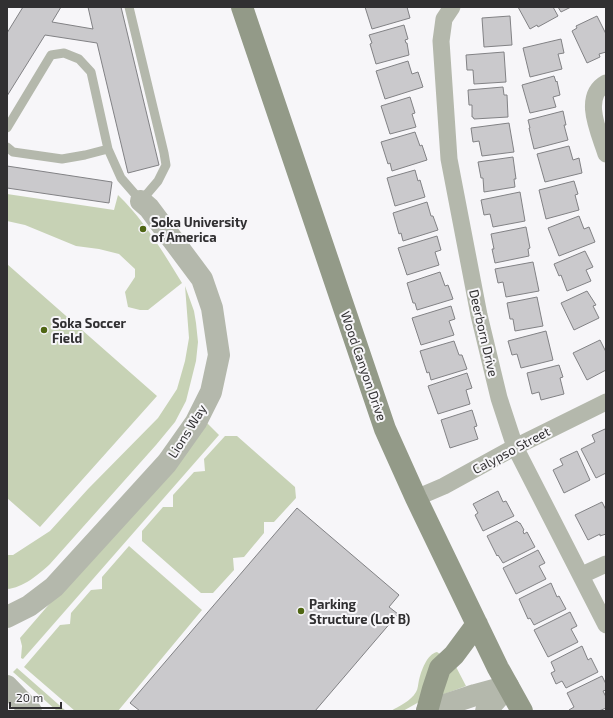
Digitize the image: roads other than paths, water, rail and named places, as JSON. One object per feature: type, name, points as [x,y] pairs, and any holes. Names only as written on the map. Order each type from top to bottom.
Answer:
[{"type":"main road","name":"Wood Canyon Drive","points":[[242,7],[385,429],[416,498],[477,624],[522,711]]},
{"type":"main road","points":[[427,711],[432,689],[440,668],[454,655],[477,624]]},
{"type":"street","name":"Deerborn Drive","points":[[448,13],[441,41],[449,159],[479,315],[499,398],[515,447],[582,575],[606,625]]},
{"type":"street","points":[[606,83],[602,86],[594,99],[593,112],[606,154]]},
{"type":"street","name":"Lions Way","points":[[7,616],[30,606],[54,587],[167,463],[196,422],[211,392],[219,355],[212,308],[202,280],[149,208],[141,201]]},
{"type":"street","name":"Calypso Street","points":[[416,498],[444,486],[515,447],[606,402]]},
{"type":"street","points":[[582,575],[606,564]]},
{"type":"street","points":[[7,686],[31,711]]},
{"type":"street","points":[[427,711],[508,686]]},
{"type":"street","points":[[486,711],[508,686]]},
{"type":"lane","points":[[7,128],[51,55],[64,54],[79,59],[91,72],[108,149],[121,178],[141,201],[158,181],[166,165],[129,7]]},
{"type":"lane","points":[[7,147],[13,152],[62,159],[108,149]]},
{"type":"place","name":"Soka University of America","points":[[143,229]]},
{"type":"place","name":"Soka Soccer Field","points":[[44,330]]},
{"type":"place","name":"Parking Structure (Lot B)","points":[[301,611]]}]
